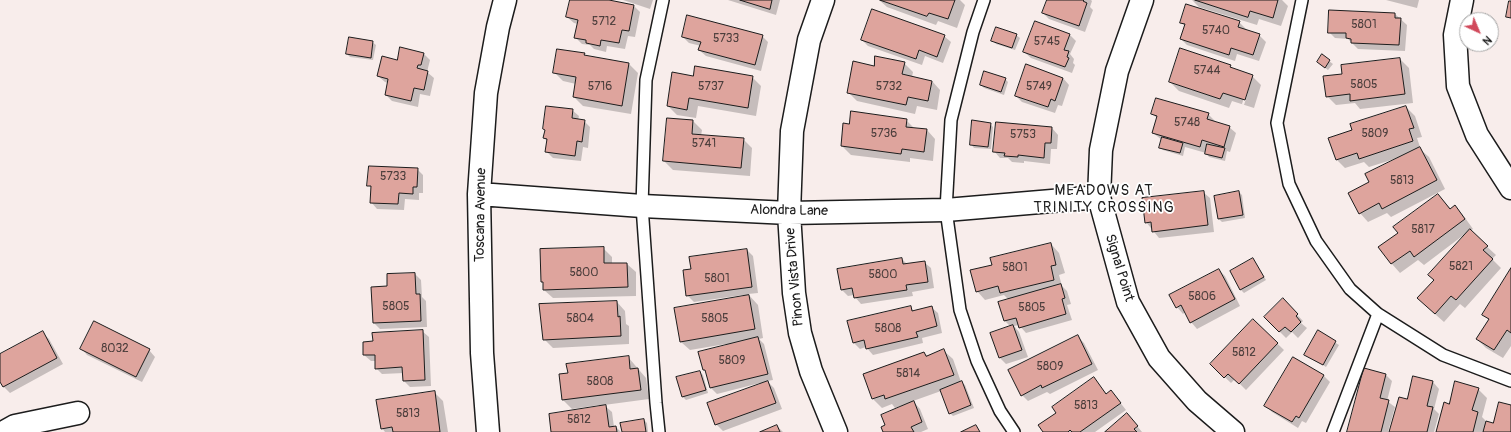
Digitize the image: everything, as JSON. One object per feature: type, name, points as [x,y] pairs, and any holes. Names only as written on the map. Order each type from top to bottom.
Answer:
[{"type":"street","name":"Toscana Avenue","points":[[488,432],[482,353],[479,194],[486,93],[498,27],[505,0]]},
{"type":"street","name":"Pinon Vista Drive","points":[[823,0],[809,40],[792,131],[790,213],[794,293],[800,333],[811,371],[836,432]]},
{"type":"street","name":"Signal Point","points":[[1142,0],[1117,71],[1101,150],[1099,197],[1128,302],[1159,358],[1197,401],[1233,432]]},
{"type":"street","points":[[1462,0],[1454,35],[1458,86],[1477,135],[1511,188]]},
{"type":"street","name":"Alondra Lane","points":[[479,194],[642,206],[790,213],[946,210],[1099,197]]},
{"type":"street","points":[[4,432],[15,426],[78,414]]},
{"type":"lane","points":[[659,432],[655,395],[642,206],[646,80],[663,0]]},
{"type":"lane","points":[[984,0],[973,32],[951,120],[946,210],[960,310],[977,361],[1000,411],[1014,432]]},
{"type":"lane","points":[[1302,0],[1277,123],[1288,184],[1316,241],[1350,289],[1378,314],[1443,355],[1511,382]]},
{"type":"lane","points":[[1333,432],[1378,314]]},
{"type":"building","points":[[570,0],[609,0],[634,5],[629,31],[622,30],[619,43],[601,40],[600,46],[586,43],[586,40],[574,38],[578,20],[566,17]]},
{"type":"building","points":[[740,0],[772,0],[770,9]]},
{"type":"building","points":[[880,0],[955,0],[948,19],[929,13],[927,16]]},
{"type":"building","points":[[1047,0],[1084,0],[1083,1],[1087,3],[1079,26],[1042,13]]},
{"type":"building","points":[[1195,0],[1278,0],[1273,18],[1250,11],[1248,17]]},
{"type":"building","points":[[1509,1],[1511,1],[1511,18],[1506,17]]},
{"type":"building","points":[[1186,4],[1240,21],[1238,27],[1260,34],[1253,55],[1231,48],[1229,55],[1180,39],[1185,24],[1180,23]]},
{"type":"building","points":[[872,9],[945,35],[937,57],[919,50],[916,59],[861,40]]},
{"type":"building","points":[[1329,10],[1395,13],[1395,18],[1401,18],[1399,45],[1351,43],[1351,39],[1346,38],[1346,33],[1328,33]]},
{"type":"building","points":[[687,15],[763,35],[755,65],[698,50],[701,42],[682,37]]},
{"type":"building","points":[[1035,21],[1070,34],[1064,50],[1069,51],[1067,57],[1069,58],[1065,67],[1023,52]]},
{"type":"building","points":[[996,27],[1017,34],[1012,48],[991,41]]},
{"type":"building","points":[[349,37],[373,41],[371,58],[346,54]]},
{"type":"building","points":[[400,47],[424,53],[421,65],[418,65],[417,68],[428,71],[424,90],[414,88],[411,101],[385,95],[388,79],[377,76],[382,56],[397,60]]},
{"type":"building","points":[[1180,48],[1231,65],[1230,67],[1253,75],[1245,100],[1223,93],[1220,99],[1169,82]]},
{"type":"building","points":[[557,49],[585,53],[584,55],[629,63],[622,106],[573,97],[576,77],[553,73]]},
{"type":"building","points":[[1322,54],[1330,60],[1325,68],[1317,62]]},
{"type":"building","points":[[875,56],[905,62],[902,74],[932,81],[928,101],[908,97],[906,105],[847,93],[853,61],[874,66]]},
{"type":"building","points":[[1400,58],[1405,94],[1350,101],[1350,94],[1326,97],[1323,76],[1342,74],[1341,65]]},
{"type":"building","points":[[1026,64],[1063,78],[1055,101],[1051,99],[1048,107],[1015,96]]},
{"type":"building","points":[[695,66],[753,76],[748,108],[689,98],[687,110],[667,106],[672,72],[693,76]]},
{"type":"building","points":[[984,71],[1006,78],[1001,92],[980,85]]},
{"type":"building","points":[[1156,98],[1209,113],[1207,119],[1230,126],[1224,147],[1202,140],[1200,147],[1152,133],[1157,116],[1151,114]]},
{"type":"building","points":[[546,106],[573,109],[572,118],[585,120],[582,142],[577,141],[575,156],[545,152],[547,139],[543,138],[545,130],[543,129]]},
{"type":"building","points":[[1406,106],[1414,128],[1409,129],[1413,141],[1359,159],[1357,153],[1336,160],[1328,138],[1352,130],[1350,124]]},
{"type":"building","points":[[851,111],[907,119],[906,127],[927,129],[924,152],[902,149],[901,154],[841,146],[843,123],[849,124]]},
{"type":"building","points":[[667,118],[693,120],[692,134],[744,138],[741,168],[663,161]]},
{"type":"building","points":[[972,120],[991,123],[988,147],[970,145]]},
{"type":"building","points":[[996,122],[1052,127],[1051,143],[1045,143],[1044,158],[1018,155],[1018,157],[1004,156],[1005,153],[993,152]]},
{"type":"building","points":[[1162,137],[1183,143],[1180,153],[1159,148]]},
{"type":"building","points":[[1207,144],[1225,148],[1222,158],[1205,154]]},
{"type":"building","points":[[1420,147],[1437,180],[1382,209],[1379,203],[1359,214],[1348,193],[1369,182],[1365,174]]},
{"type":"building","points":[[369,166],[418,168],[417,187],[413,187],[413,194],[399,193],[398,204],[370,203],[371,186],[367,186]]},
{"type":"building","points":[[1204,191],[1208,225],[1152,232],[1151,222],[1145,223],[1142,198]]},
{"type":"building","points":[[1239,191],[1243,215],[1218,219],[1214,196]]},
{"type":"building","points":[[1438,194],[1450,209],[1455,205],[1465,219],[1414,257],[1410,251],[1391,264],[1378,247],[1398,233],[1393,227]]},
{"type":"building","points":[[1470,229],[1488,246],[1483,250],[1493,259],[1456,300],[1451,296],[1435,314],[1417,298],[1434,280],[1428,275]]},
{"type":"building","points":[[1051,243],[1056,265],[1051,266],[1054,280],[1000,293],[998,286],[976,292],[970,270],[992,265],[990,258]]},
{"type":"building","points":[[604,247],[604,263],[627,263],[628,287],[543,290],[543,282],[541,282],[540,249]]},
{"type":"building","points":[[747,249],[752,287],[686,296],[683,270],[691,269],[689,257]]},
{"type":"building","points":[[902,258],[903,264],[925,261],[928,282],[906,285],[907,290],[854,298],[852,288],[841,290],[837,269]]},
{"type":"building","points":[[1253,258],[1264,277],[1240,290],[1230,271]]},
{"type":"building","points":[[1511,268],[1511,333],[1507,330],[1494,350],[1476,339],[1489,319],[1482,315]]},
{"type":"building","points":[[1219,269],[1235,299],[1190,323],[1181,305],[1176,308],[1169,295]]},
{"type":"building","points":[[415,273],[416,294],[420,294],[421,321],[373,323],[371,287],[387,286],[387,274]]},
{"type":"building","points":[[1061,284],[1065,298],[1062,299],[1066,314],[1019,328],[1016,318],[1004,321],[998,302]]},
{"type":"building","points":[[749,295],[755,329],[680,342],[674,308]]},
{"type":"building","points":[[1283,298],[1298,314],[1296,316],[1301,322],[1291,332],[1285,327],[1279,332],[1264,317]]},
{"type":"building","points":[[617,301],[618,317],[620,316],[621,336],[543,340],[539,304]]},
{"type":"building","points":[[911,306],[912,311],[932,306],[937,326],[916,332],[918,337],[866,349],[864,340],[853,343],[847,321]]},
{"type":"building","points":[[1253,319],[1278,343],[1239,384],[1228,374],[1224,378],[1210,364]]},
{"type":"building","points":[[94,321],[150,349],[136,377],[80,349]]},
{"type":"building","points":[[1013,325],[1022,350],[999,358],[990,333]]},
{"type":"building","points":[[423,330],[425,380],[403,381],[402,367],[375,369],[375,355],[363,355],[363,342],[373,341],[372,333]]},
{"type":"building","points":[[1318,330],[1336,341],[1323,365],[1304,355]]},
{"type":"building","points":[[43,331],[57,358],[3,387],[0,382],[0,354]]},
{"type":"building","points":[[1078,335],[1092,364],[1042,388],[1041,385],[1021,396],[1008,370]]},
{"type":"building","points":[[758,337],[768,374],[710,388],[698,352]]},
{"type":"building","points":[[944,349],[954,375],[885,399],[884,395],[872,399],[863,374],[924,352],[926,356]]},
{"type":"building","points":[[629,356],[630,369],[638,368],[641,390],[562,400],[559,374],[568,373],[566,364]]},
{"type":"building","points":[[1293,357],[1324,375],[1299,418],[1296,416],[1292,422],[1264,406]]},
{"type":"building","points":[[1364,368],[1386,374],[1380,398],[1389,400],[1381,432],[1347,432]]},
{"type":"building","points":[[700,371],[706,390],[682,397],[676,377]]},
{"type":"building","points":[[1413,376],[1433,381],[1427,406],[1433,407],[1427,432],[1389,432],[1399,397],[1407,399]]},
{"type":"building","points":[[1094,377],[1106,394],[1111,390],[1121,403],[1080,432],[1072,432],[1070,430],[1068,432],[1043,432],[1038,425],[1056,413],[1052,407]]},
{"type":"building","points":[[768,381],[776,403],[715,425],[707,403]]},
{"type":"building","points":[[962,381],[971,405],[949,414],[940,390]]},
{"type":"building","points":[[1455,381],[1479,388],[1472,410],[1478,412],[1473,432],[1436,432],[1444,402],[1449,404]]},
{"type":"building","points":[[435,391],[440,432],[393,432],[392,427],[381,429],[376,400]]},
{"type":"building","points":[[914,401],[922,422],[911,427],[914,432],[883,432],[881,427],[885,425],[881,415]]},
{"type":"building","points":[[1499,402],[1511,405],[1511,432],[1483,432],[1486,421],[1493,423]]},
{"type":"building","points":[[606,405],[609,427],[616,426],[617,432],[551,432],[549,414]]},
{"type":"building","points":[[1127,413],[1138,426],[1134,429],[1137,432],[1105,432]]},
{"type":"building","points":[[644,419],[646,432],[622,432],[620,423]]},
{"type":"building","points":[[777,425],[780,432],[760,432]]},
{"type":"building","points":[[976,425],[980,432],[961,432]]},
{"type":"district","name":"MEADOWS AT TRINITY CROSSING","points":[[1104,200]]}]
